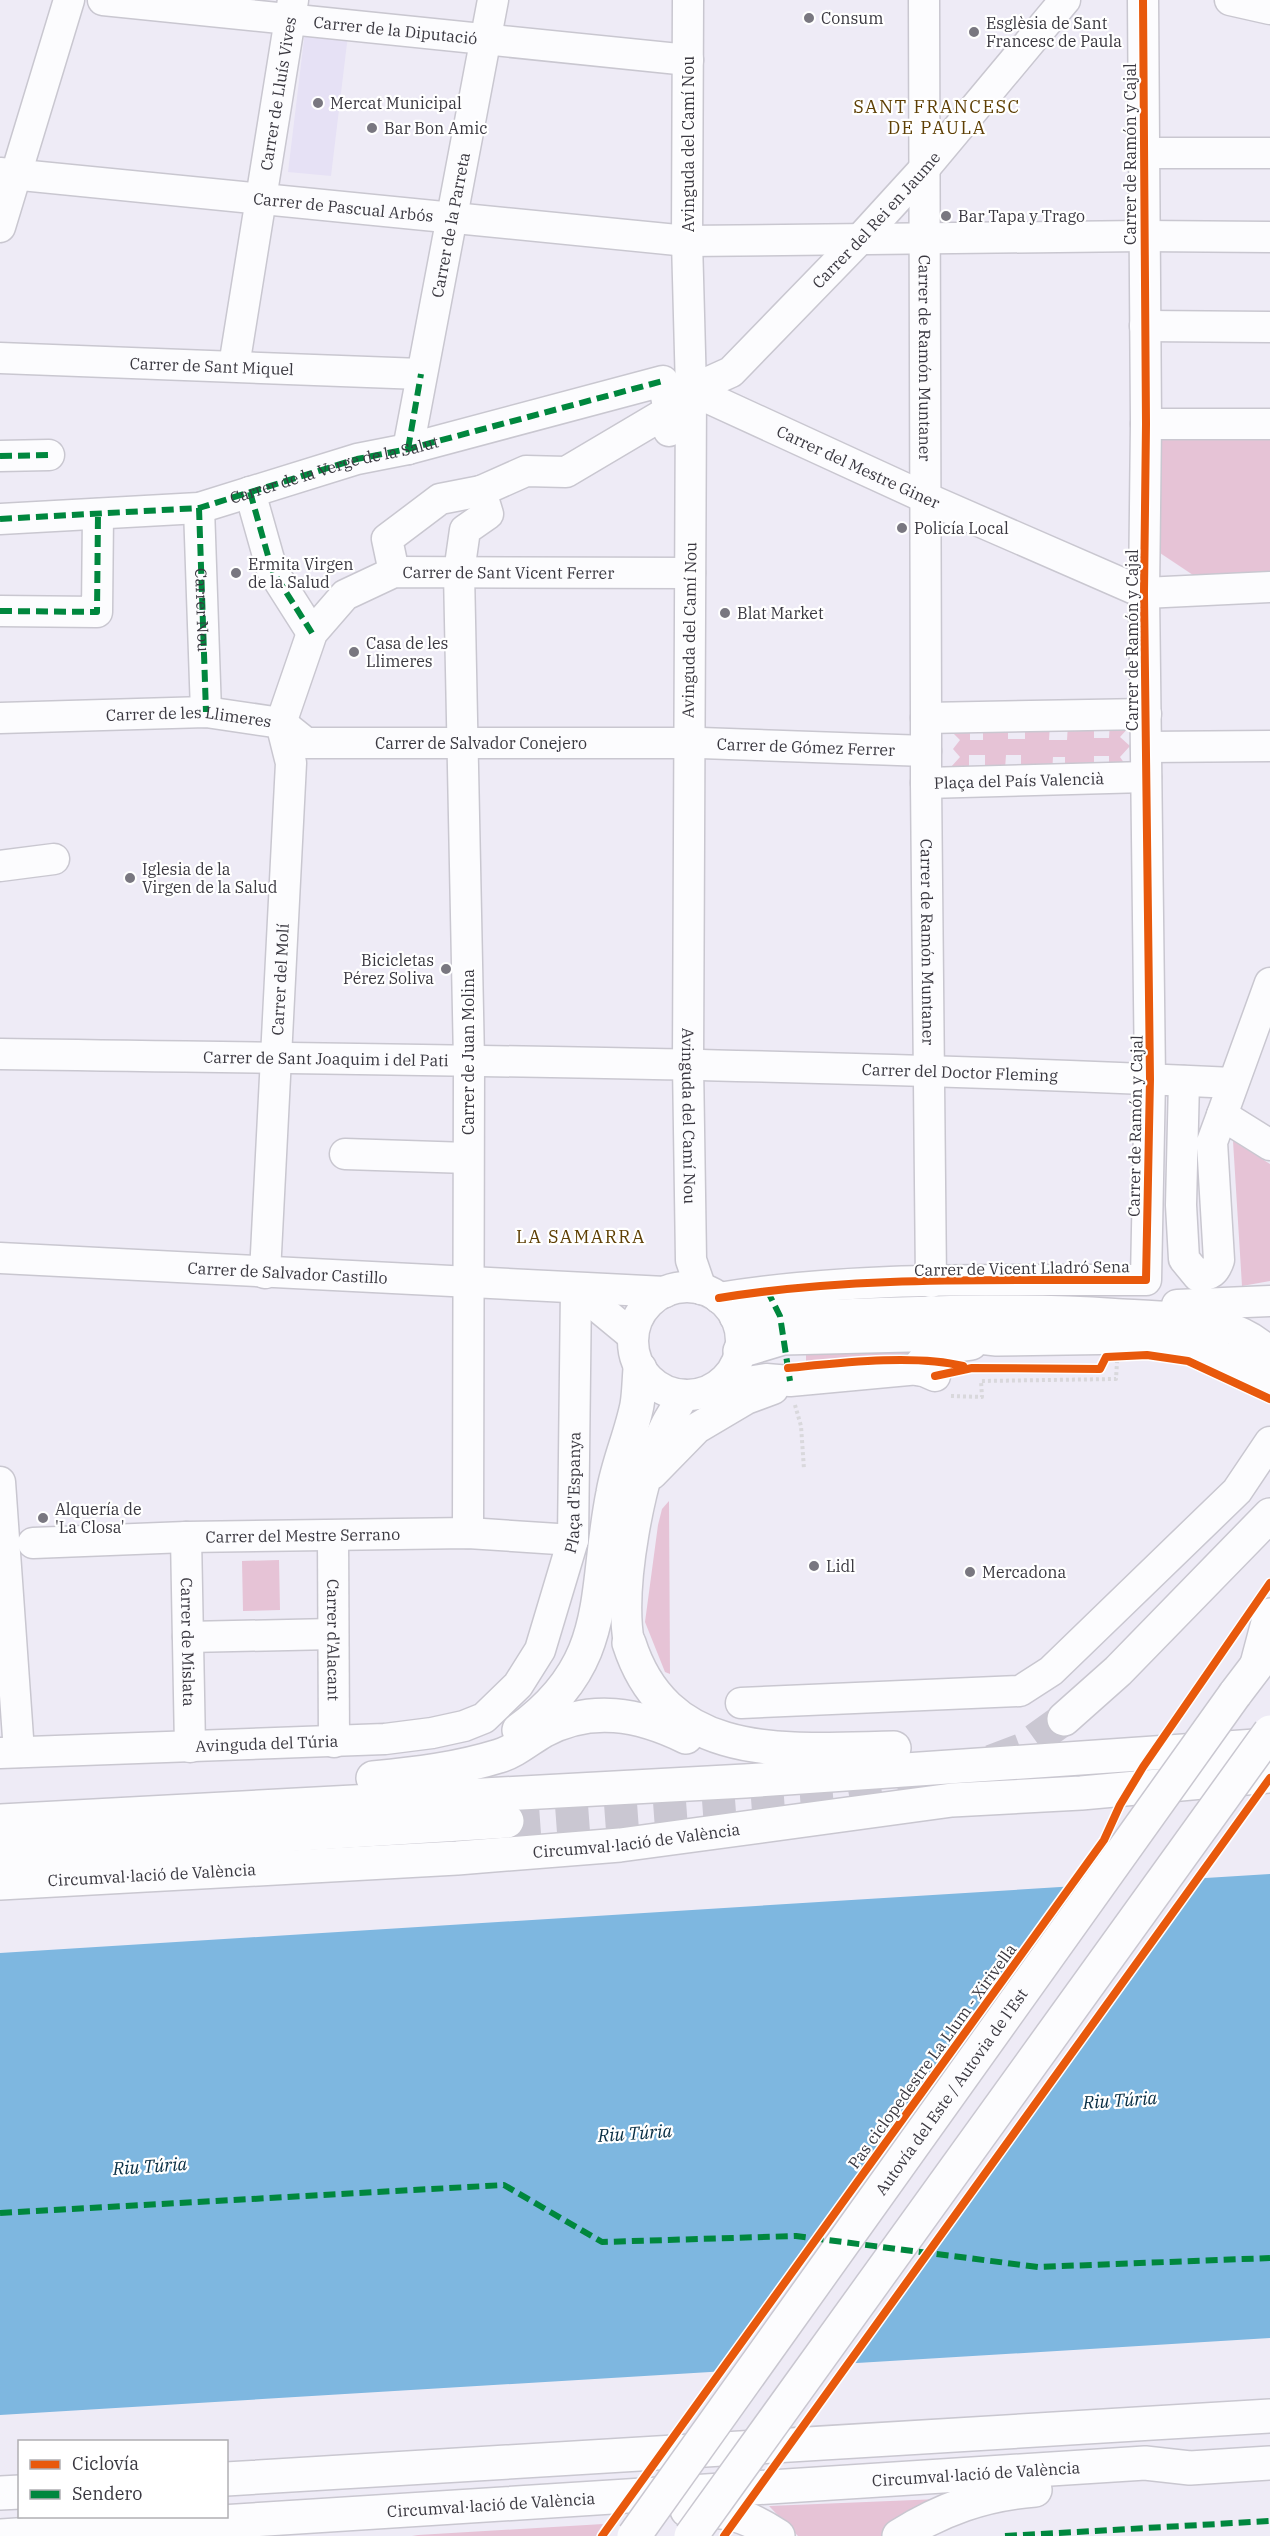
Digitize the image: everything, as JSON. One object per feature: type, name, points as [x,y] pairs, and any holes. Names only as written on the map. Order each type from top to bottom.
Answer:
[{"type":"highway","points":[[740,1351],[783,1338],[951,1334],[997,1339],[1160,1340],[1192,1347],[1234,1363],[1270,1372]]},
{"type":"highway","points":[[934,1380],[922,1361],[951,1345],[997,1339]]},
{"type":"highway","points":[[479,1760],[545,1712],[572,1677],[589,1644],[599,1607],[608,1517],[616,1476],[637,1404],[640,1369]]},
{"type":"highway","points":[[1064,1719],[1118,1671],[1270,1515]]},
{"type":"highway","points":[[1263,1656],[1270,1615]]},
{"type":"highway","points":[[629,1644],[647,1685],[666,1708],[698,1729],[729,1742],[800,1750],[956,1746],[1270,1730]]},
{"type":"highway","name":"Autovía del Este / Autovia de l'Est","points":[[634,2536],[1263,1656]]},
{"type":"highway","points":[[169,1811],[216,1791],[450,1770],[479,1760],[501,1756],[545,1730],[579,1717],[608,1713],[638,1717],[702,1745],[736,1755],[759,1758],[784,1756],[800,1750]]},
{"type":"highway","points":[[691,2536],[1270,1730]]},
{"type":"highway","points":[[0,1821],[745,1780],[1270,1745]]},
{"type":"highway","name":"Circumval·lació de València","points":[[0,1883],[457,1858],[620,1845],[952,1800],[1081,1793],[1270,1776]]},
{"type":"highway","points":[[0,1853],[507,1821]]},
{"type":"highway","points":[[228,2479],[1270,2415]]},
{"type":"highway","name":"Circumval·lació de València","points":[[0,2536],[1145,2463],[1190,2468],[1270,2463]]},
{"type":"highway","points":[[899,2536],[932,2516],[965,2502],[1008,2492],[1143,2483],[1190,2468]]},
{"type":"highway","points":[[0,2493],[18,2492]]},
{"type":"highway","points":[[599,2498],[666,2510],[722,2510],[754,2520],[778,2536]]},
{"type":"highway","points":[[374,2536],[412,2525],[458,2507]]},
{"type":"street","points":[[0,227],[8,174],[69,0]]},
{"type":"street","name":"Carrer de la Diputació","points":[[103,0],[292,10],[486,38],[688,60]]},
{"type":"street","name":"Carrer de la Parreta","points":[[408,449],[493,0]]},
{"type":"street","name":"Avinguda del Camí Nou","points":[[688,0],[687,241],[677,385],[690,529],[687,743],[688,1064],[692,1260],[699,1297]]},
{"type":"street","name":"Carrer de Ramón Muntaner","points":[[924,0],[926,718]]},
{"type":"street","name":"Carrer del Rei en Jaume","points":[[677,385],[731,372],[861,238],[924,169],[1065,0]]},
{"type":"street","name":"Carrer de Ramón y Cajal","points":[[1143,0],[1146,424],[1144,593],[1150,1079],[1146,1280]]},
{"type":"street","points":[[1230,0],[1270,9]]},
{"type":"street","name":"Carrer de Lluís Vives","points":[[234,366],[292,10]]},
{"type":"street","points":[[1144,153],[1270,153]]},
{"type":"street","name":"Carrer de Pascual Arbós","points":[[8,174],[260,197],[453,219],[687,241],[1143,236],[1270,237]]},
{"type":"street","points":[[1145,326],[1270,327]]},
{"type":"street","name":"Carrer de Sant Miquel","points":[[0,358],[422,374]]},
{"type":"street","points":[[677,385],[669,411],[670,482],[690,529]]},
{"type":"street","name":"Carrer del Mestre Giner","points":[[677,385],[926,498],[1144,593],[1270,587]]},
{"type":"street","name":"Carrer de la Verge de la Salut","points":[[0,519],[199,508],[357,459],[677,385]]},
{"type":"street","points":[[394,572],[387,539],[440,500],[481,491],[526,471],[566,472],[669,411]]},
{"type":"street","points":[[1146,424],[1270,424]]},
{"type":"street","points":[[0,456],[49,454]]},
{"type":"street","name":"Carrer de Juan Molina","points":[[468,1533],[469,1061],[459,572],[465,530],[488,514],[481,491]]},
{"type":"street","points":[[250,492],[272,570],[312,633]]},
{"type":"street","name":"Carrer Nou","points":[[199,508],[206,712]]},
{"type":"street","points":[[0,611],[97,612],[98,514]]},
{"type":"street","name":"Carrer de Sant Vicent Ferrer","points":[[312,633],[345,595],[394,572],[690,573]]},
{"type":"street","name":"Carrer de les Llimeres","points":[[0,718],[206,712],[281,723],[312,633]]},
{"type":"street","points":[[926,718],[1146,714]]},
{"type":"street","name":"Plaça del País Valencià","points":[[926,718],[926,783],[1146,777]]},
{"type":"street","name":"Carrer de Salvador Conejero","points":[[281,723],[306,743],[687,743]]},
{"type":"street","name":"Carrer del Molí","points":[[265,1273],[291,763],[281,723]]},
{"type":"street","name":"Carrer de Gómez Ferrer","points":[[687,743],[926,752]]},
{"type":"street","points":[[1146,747],[1270,746]]},
{"type":"street","name":"Carrer de Ramón Muntaner","points":[[926,783],[931,1282]]},
{"type":"street","points":[[0,866],[54,860]]},
{"type":"street","points":[[1184,1081],[1181,1205],[1184,1259],[1198,1276],[1208,1275],[1215,1270],[1219,1260],[1212,1142],[1267,1000]]},
{"type":"street","name":"Carrer de Sant Joaquim i del Pati","points":[[0,1054],[688,1064]]},
{"type":"street","name":"Carrer del Doctor Fleming","points":[[688,1064],[930,1070],[1233,1083]]},
{"type":"street","points":[[1222,1115],[1270,1145]]},
{"type":"street","points":[[345,1154],[468,1158]]},
{"type":"street","name":"Carrer de Salvador Castillo","points":[[0,1258],[265,1273],[468,1281],[699,1297]]},
{"type":"street","name":"Carrer de Vicent Lladró Sena","points":[[699,1297],[767,1290],[931,1282],[1146,1280]]},
{"type":"street","points":[[576,1289],[633,1336]]},
{"type":"street","name":"Plaça d'Espanya","points":[[518,1685],[548,1633],[573,1540],[576,1289]]},
{"type":"street","points":[[699,1297],[740,1334],[740,1351],[728,1377],[717,1386],[701,1394],[684,1395],[659,1387],[640,1369],[634,1353],[633,1336],[643,1310],[699,1297],[868,1311],[1062,1310],[1188,1319],[1219,1325],[1247,1335],[1270,1372]]},
{"type":"street","points":[[1062,1310],[1078,1305],[1270,1301]]},
{"type":"street","points":[[717,1386],[766,1379],[791,1388]]},
{"type":"street","points":[[647,1479],[697,1428],[746,1399],[791,1388],[934,1380]]},
{"type":"street","points":[[629,1644],[625,1620],[626,1588],[634,1536],[647,1479],[664,1428],[684,1395]]},
{"type":"street","points":[[741,1703],[1020,1691],[1051,1671],[1237,1491],[1270,1442]]},
{"type":"street","points":[[0,1482],[10,1753]]},
{"type":"street","name":"Carrer del Mestre Serrano","points":[[33,1543],[186,1537],[468,1533],[573,1540]]},
{"type":"street","name":"Carrer d'Alacant","points":[[333,1536],[334,1742]]},
{"type":"street","name":"Carrer de Mislata","points":[[186,1537],[190,1747]]},
{"type":"street","points":[[188,1637],[333,1634]]},
{"type":"street","name":"Avinguda del Túria","points":[[10,1753],[334,1742],[432,1733],[464,1726],[484,1718],[518,1685]]},
{"type":"path","points":[[1106,1357],[1127,1355]]},
{"type":"path","points":[[934,1380],[982,1397],[981,1381],[1116,1379],[1117,1356]]},
{"type":"path","points":[[791,1388],[801,1426],[804,1469]]},
{"type":"shaded area","name":"Mercat Municipal","points":[[305,31],[348,35],[331,176],[288,172]]},
{"type":"shaded area","points":[[1158,439],[1270,439],[1270,572],[1193,575],[1154,549]]},
{"type":"shaded area","points":[[1110,721],[1129,727],[1120,737],[1130,746],[1120,757],[1127,767],[1109,772],[1109,756],[1094,756],[1094,772],[1065,772],[1065,757],[1053,757],[1052,773],[1021,773],[1021,755],[1006,755],[1005,769],[985,769],[985,755],[969,755],[969,772],[956,772],[951,767],[960,757],[953,749],[960,740],[951,731],[970,723],[970,740],[983,740],[983,722],[1008,723],[1008,739],[1025,739],[1025,724],[1050,724],[1049,740],[1067,740],[1068,724],[1094,724],[1094,738],[1109,738]]},
{"type":"shaded area","points":[[1233,1141],[1270,1164],[1270,1281],[1242,1286]]},
{"type":"shaded area","points":[[935,1343],[910,1358],[806,1362],[806,1345]]},
{"type":"shaded area","points":[[669,1501],[670,1674],[665,1672],[645,1622],[658,1525],[662,1509]]},
{"type":"shaded area","points":[[279,1560],[280,1610],[243,1611],[242,1561]]},
{"type":"shaded area","points":[[939,2499],[886,2536],[798,2536],[769,2506]]},
{"type":"shaded area","points":[[603,2524],[596,2536],[412,2536],[418,2535]]},
{"type":"water","name":"Riu Túria","points":[[1270,1874],[1270,2338],[0,2415],[0,1953]]},
{"type":"pier","points":[[1205,1875],[850,2367],[713,2375],[1067,1884]]},
{"type":"tunnel","points":[[507,1821],[848,1796],[942,1780],[1021,1750],[1064,1719]]},
{"type":"marked path","points":[[408,449],[421,374]]},
{"type":"marked path","points":[[0,519],[199,508],[357,459],[408,449],[663,381]]},
{"type":"marked path","points":[[0,456],[49,455]]},
{"type":"marked path","points":[[250,492],[272,570],[312,633]]},
{"type":"marked path","points":[[199,508],[206,712]]},
{"type":"marked path","points":[[0,611],[97,612],[98,514]]},
{"type":"marked path","points":[[767,1290],[780,1316],[790,1381]]},
{"type":"marked path","points":[[0,2213],[504,2185],[602,2242],[796,2236],[1038,2267],[1270,2258]]},
{"type":"marked path","points":[[1005,2536],[1270,2521]]},
{"type":"cycle path","points":[[719,1298],[878,1282],[1146,1280],[1150,1079],[1144,593],[1146,424],[1143,0]]},
{"type":"cycle path","points":[[935,1376],[972,1368],[1100,1369],[1106,1357],[1147,1355],[1188,1361],[1270,1399]]},
{"type":"cycle path","points":[[788,1368],[899,1360],[943,1362],[963,1366]]},
{"type":"cycle path","name":"Pas ciclopedestre La Llum - Xirivella","points":[[602,2536],[1104,1840],[1120,1805],[1143,1767],[1270,1583]]},
{"type":"cycle path","points":[[724,2536],[1270,1778]]},
{"type":"place","name":"Consum","points":[[809,18]]},
{"type":"place","name":"Esglèsia de Sant Francesc de Paula","points":[[974,32]]},
{"type":"place","name":"Mercat Municipal","points":[[318,103]]},
{"type":"place","name":"Bar Bon Amic","points":[[372,128]]},
{"type":"place","name":"Bar Tapa y Trago","points":[[946,216]]},
{"type":"place","name":"Policía Local","points":[[902,528]]},
{"type":"place","name":"Ermita Virgen de la Salud","points":[[236,573]]},
{"type":"place","name":"Blat Market","points":[[725,613]]},
{"type":"place","name":"Casa de les Llimeres","points":[[354,652]]},
{"type":"place","name":"Iglesia de la Virgen de la Salud","points":[[130,878]]},
{"type":"place","name":"Bicicletas Pérez Soliva","points":[[446,969]]},
{"type":"place","name":"Alquería de 'La Closa'","points":[[43,1518]]},
{"type":"place","name":"Lidl","points":[[814,1566]]},
{"type":"place","name":"Mercadona","points":[[970,1572]]},
{"type":"district","name":"SANT FRANCESC DE PAULA","points":[[937,116]]},
{"type":"district","name":"LA SAMARRA","points":[[581,1236]]}]
